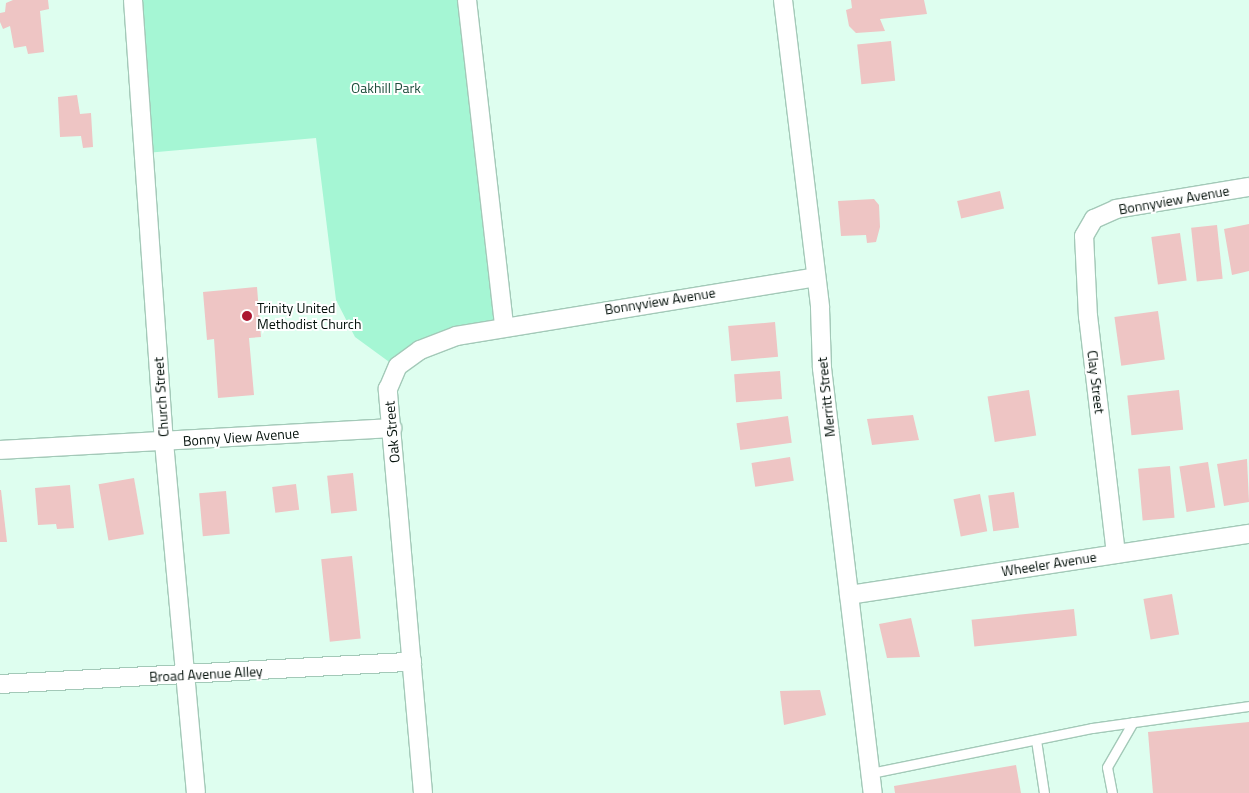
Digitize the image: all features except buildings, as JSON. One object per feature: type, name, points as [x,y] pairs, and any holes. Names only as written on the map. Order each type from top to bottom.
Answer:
[{"type":"street","name":"Church Street","points":[[133,0],[164,442],[187,675],[196,793]]},
{"type":"street","points":[[467,0],[504,327]]},
{"type":"street","name":"Merritt Street","points":[[783,0],[816,277],[822,368],[873,793]]},
{"type":"street","name":"Bonnyview Avenue","points":[[1100,216],[1116,209],[1249,187]]},
{"type":"street","name":"Clay Street","points":[[1100,216],[1094,219],[1084,236],[1083,259],[1116,554]]},
{"type":"street","name":"Bonnyview Avenue","points":[[504,327],[816,277]]},
{"type":"street","name":"Oak Street","points":[[423,793],[388,389],[398,366],[420,350],[456,336],[504,327]]},
{"type":"street","name":"Bonny View Avenue","points":[[0,450],[392,428]]},
{"type":"street","name":"Wheeler Avenue","points":[[848,595],[1249,534]]},
{"type":"street","name":"Broad Avenue Alley","points":[[0,684],[412,662]]},
{"type":"lane","points":[[871,773],[1133,722],[1249,706]]},
{"type":"lane","points":[[1112,793],[1107,767],[1133,722]]},
{"type":"lane","points":[[1036,740],[1044,793]]},
{"type":"green space","name":"Oakhill Park","points":[[136,0],[464,0],[499,321],[392,364],[355,337],[336,300],[316,138],[146,153]]},
{"type":"place","name":"Trinity United Methodist Church","points":[[247,316]]}]
